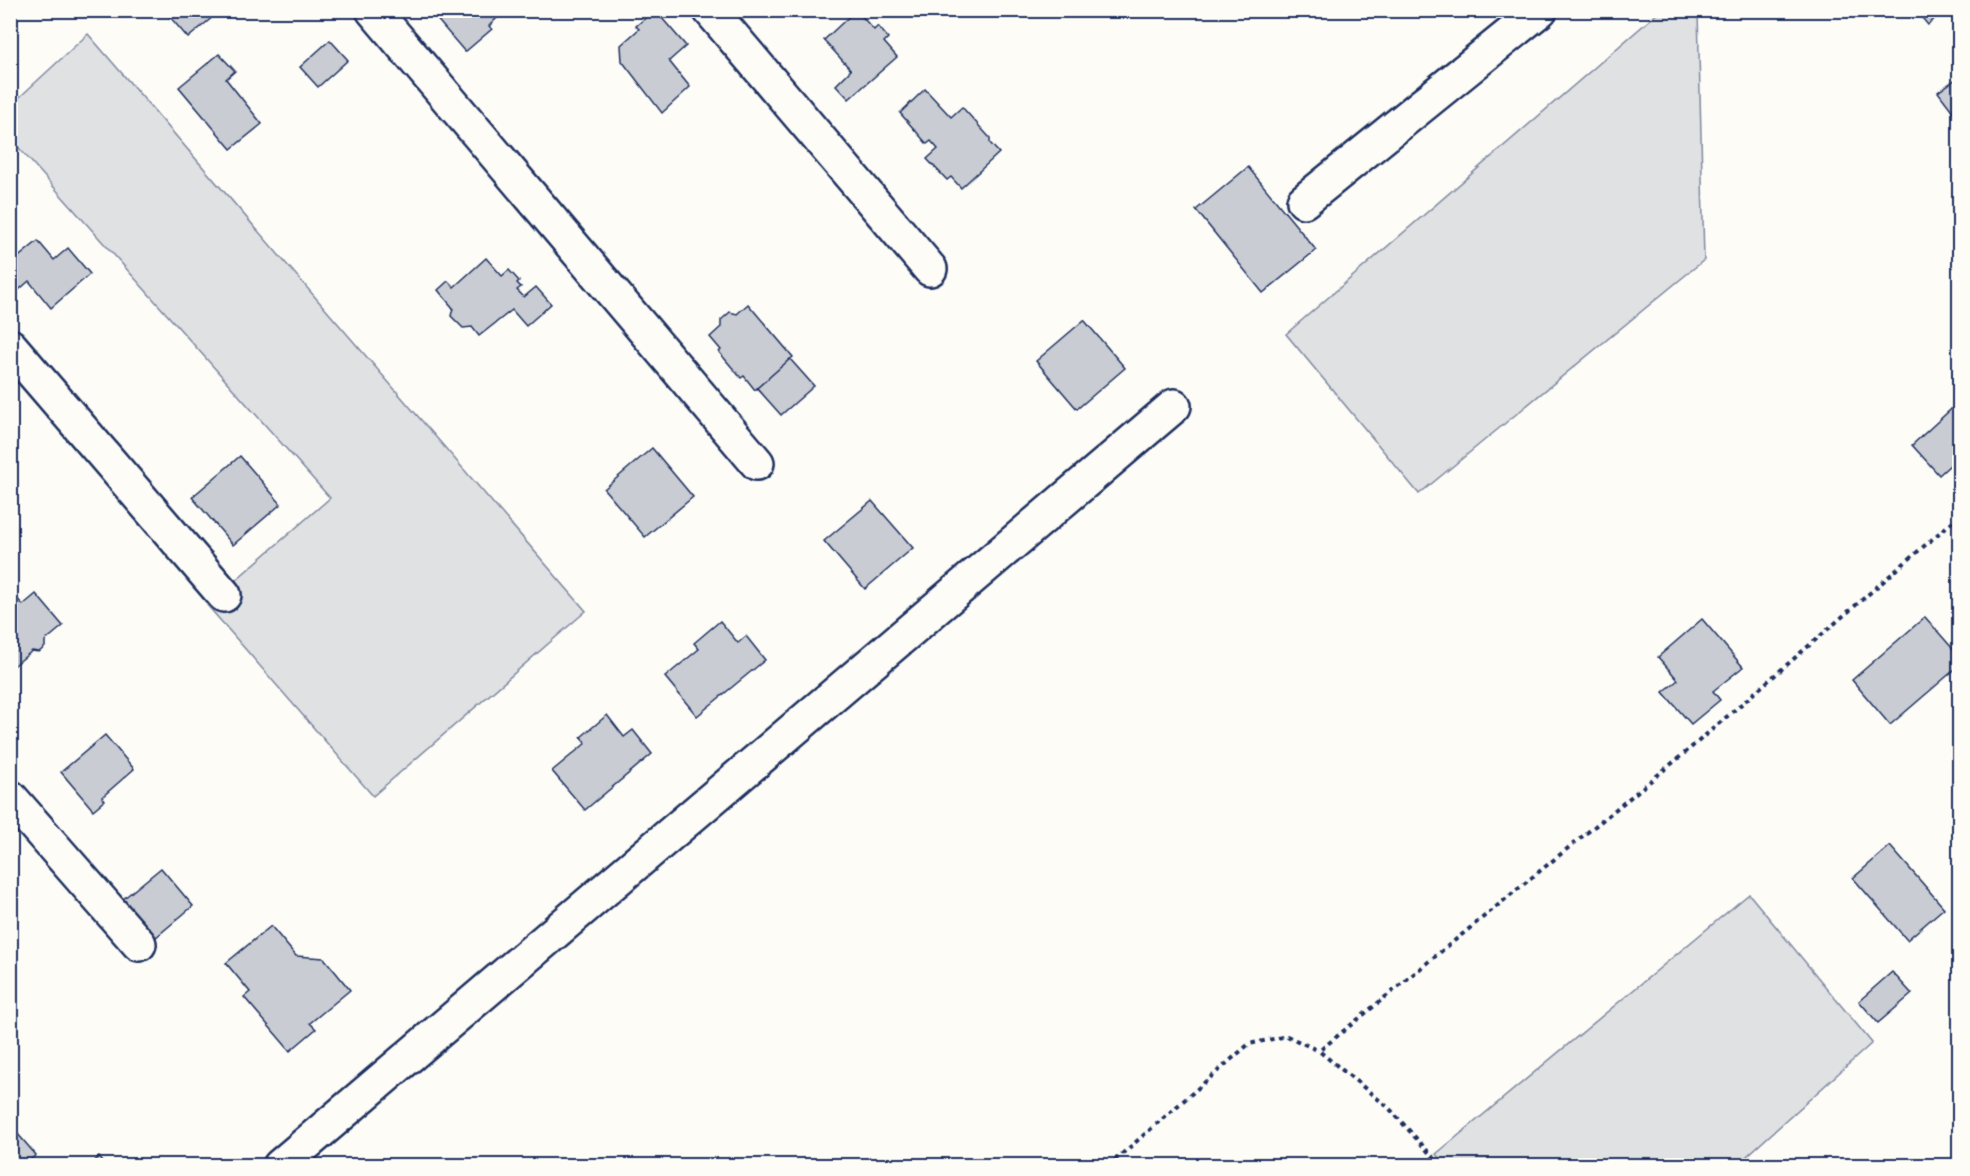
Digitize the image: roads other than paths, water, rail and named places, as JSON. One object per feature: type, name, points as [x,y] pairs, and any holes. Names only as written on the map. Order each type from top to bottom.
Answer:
[{"type":"lane","points":[[373,10],[757,463]]},
{"type":"lane","points":[[710,10],[930,268]]},
{"type":"lane","points":[[1304,201],[1540,10]]},
{"type":"lane","points":[[10,346],[224,595]]},
{"type":"lane","points":[[280,1166],[1174,406]]},
{"type":"lane","points":[[10,797],[139,944]]}]
